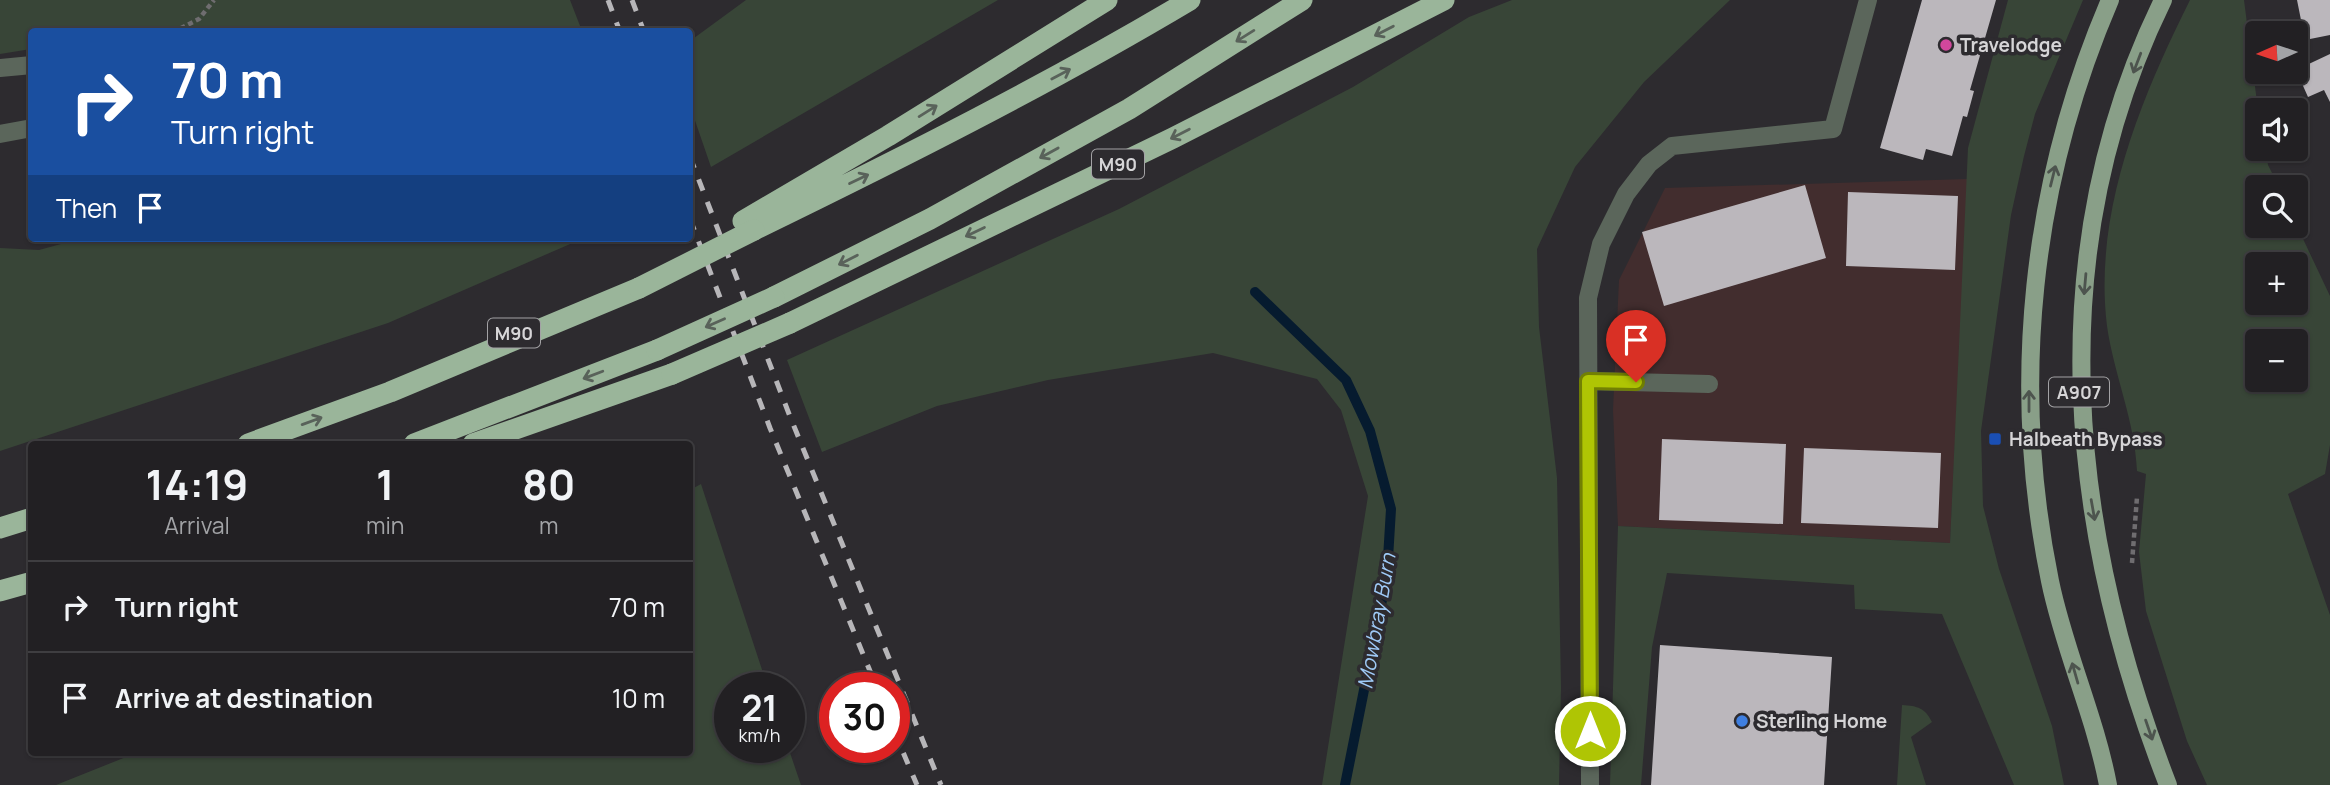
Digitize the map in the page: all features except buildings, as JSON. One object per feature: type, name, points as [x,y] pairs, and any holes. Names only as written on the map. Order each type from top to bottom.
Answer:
[{"type":"highway","name":"M90","points":[[748,225],[1107,0]]},
{"type":"highway","name":"M90","points":[[256,441],[390,392],[638,281],[748,225],[901,159],[1113,46],[1190,0]]},
{"type":"highway","name":"M90","points":[[422,441],[657,350],[774,297],[930,219],[1129,109],[1302,0]]},
{"type":"highway","name":"M90","points":[[482,441],[672,374],[790,323],[1172,138],[1444,0]]},
{"type":"highway","points":[[0,528],[28,520]]},
{"type":"highway","points":[[0,591],[28,583]]},
{"type":"main road","name":"A907","points":[[2108,785],[2050,585],[2035,500],[2029,428],[2029,365],[2033,281],[2050,184],[2067,118],[2094,36],[2110,0]]},
{"type":"main road","name":"A907","points":[[2163,0],[2128,86],[2109,148],[2091,225],[2079,386],[2083,447],[2098,540],[2131,678],[2168,785]]},
{"type":"street","points":[[1590,785],[1588,298],[1601,244],[1626,194],[1650,164],[1672,146],[1833,129],[1868,0]]},
{"type":"street","points":[[0,68],[28,65]]},
{"type":"street","points":[[0,134],[28,129]]},
{"type":"street","points":[[1588,381],[1709,384]]},
{"type":"path","points":[[181,28],[199,19],[214,0]]},
{"type":"path","points":[[2132,570],[2137,497]]},
{"type":"shaded area","points":[[1968,179],[1950,543],[1618,526],[1613,410],[1619,280],[1665,188]]},
{"type":"green space","points":[[0,0],[570,0],[581,28],[28,28],[28,49],[0,54]]},
{"type":"green space","points":[[746,0],[998,0],[711,167],[693,115],[693,39]]},
{"type":"green space","points":[[1512,0],[1730,0],[1644,82],[1575,167],[1537,249],[1539,327],[1557,478],[1561,687],[1559,785],[1322,785],[1368,496],[1341,410],[1317,379],[1213,353],[1048,380],[937,406],[822,452],[787,360],[1119,209],[1353,87],[1469,17]]},
{"type":"green space","points":[[2008,0],[2083,0],[2035,114],[2024,156],[2011,215],[1981,431],[1983,506],[1999,569],[2052,726],[2064,785],[2014,785],[1942,614],[1855,609],[1854,585],[1667,573],[1652,647],[1641,785],[1610,785],[1618,526],[1950,543],[1968,148]]},
{"type":"green space","points":[[2190,0],[2244,0],[2247,21],[2245,84],[2255,84],[2256,98],[2245,98],[2245,161],[2267,161],[2273,175],[2245,175],[2245,238],[2303,238],[2330,296],[2330,445],[2325,474],[2288,494],[2330,615],[2330,785],[2207,785],[2187,741],[2146,611],[2139,552],[2146,474],[2137,471],[2132,434],[2107,326],[2105,284],[2107,241],[2114,199],[2125,157],[2154,76]]},
{"type":"green space","points":[[68,242],[575,242],[388,323],[0,451],[0,248],[39,250]]},
{"type":"green space","points":[[701,484],[763,672],[714,672],[714,763],[793,763],[801,785],[56,785],[128,756],[693,756],[693,488]]},
{"type":"green space","points":[[1902,705],[1920,709],[1932,722],[1911,737],[1926,785],[1897,785]]},
{"type":"waterway","name":"Mowbray Burn","points":[[1255,292],[1346,380],[1370,431],[1391,509],[1387,575],[1345,785]]},
{"type":"railway","points":[[608,0],[618,28]]},
{"type":"railway","points":[[632,0],[642,28]]},
{"type":"railway","points":[[693,165],[791,419],[941,785]]},
{"type":"railway","points":[[693,227],[770,428],[870,672]]},
{"type":"railway","points":[[908,763],[917,785]]},
{"type":"place","name":"Travelodge","points":[[1946,45]]},
{"type":"place","name":"Halbeath Bypass","points":[[1995,439]]},
{"type":"place","name":"Sterling Home","points":[[1742,721]]},
{"type":"route","points":[[1590,731],[1588,381],[1636,382]]}]
